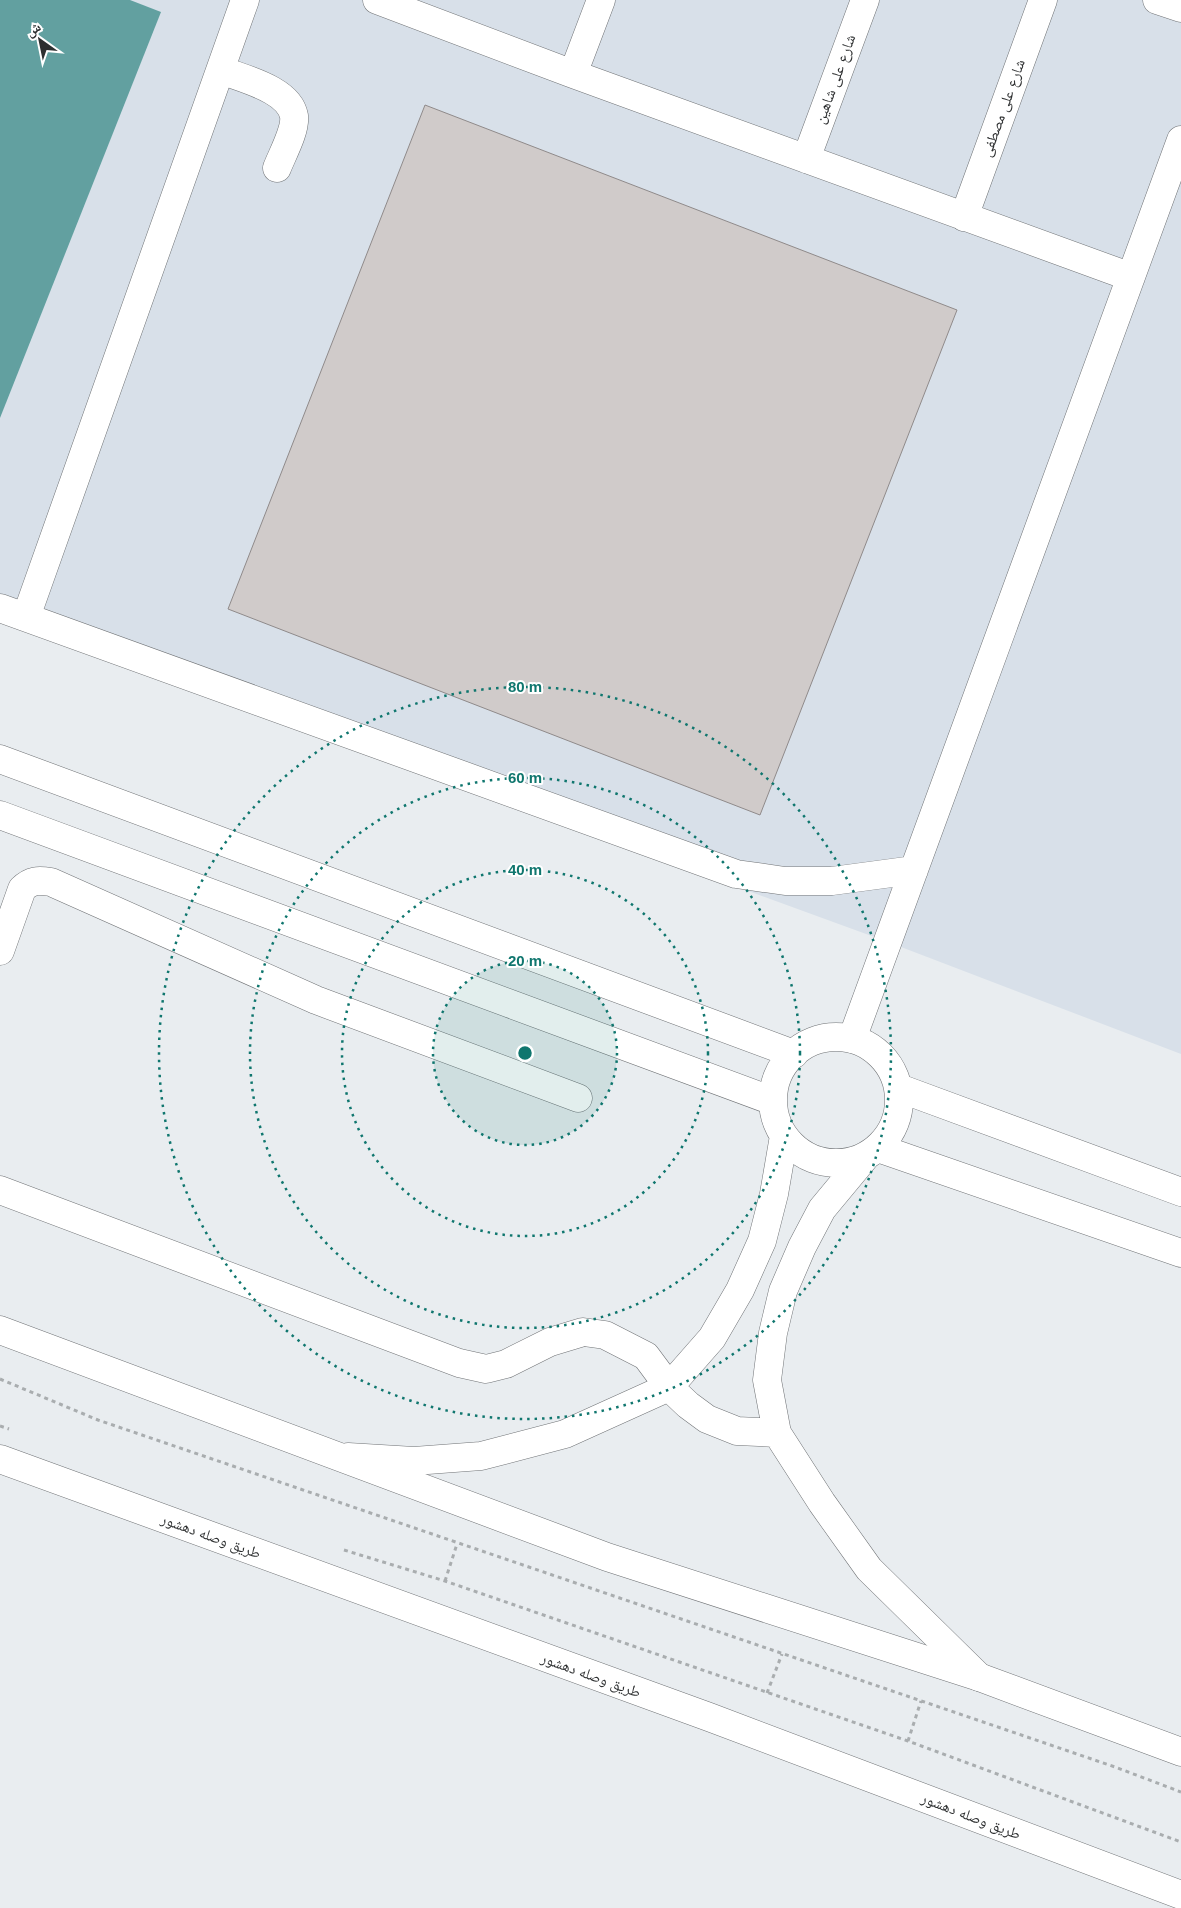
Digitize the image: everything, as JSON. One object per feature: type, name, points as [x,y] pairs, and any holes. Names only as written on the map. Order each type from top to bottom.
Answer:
[{"type":"street","points":[[26,617],[245,0]]},
{"type":"street","points":[[377,0],[573,74],[1131,277]]},
{"type":"street","points":[[573,74],[601,0]]},
{"type":"street","name":"شارع على شاهين","points":[[806,159],[865,0]]},
{"type":"street","name":"شارع على مصطفى","points":[[964,217],[1043,0]]},
{"type":"street","points":[[1157,0],[1181,8]]},
{"type":"street","points":[[221,70],[276,91],[288,103],[294,117],[292,130],[277,168]]},
{"type":"street","points":[[852,1039],[1181,140]]},
{"type":"street","points":[[0,608],[736,874],[785,881],[832,881],[914,870]]},
{"type":"street","points":[[0,760],[794,1054]]},
{"type":"street","points":[[0,816],[773,1102]]},
{"type":"street","points":[[0,951],[22,889],[30,882],[39,880],[51,882],[316,1000],[578,1098]]},
{"type":"street","points":[[979,1677],[870,1568],[822,1503],[777,1432],[766,1380],[773,1333],[783,1291],[802,1247],[822,1209],[872,1152],[889,1135],[896,1121],[900,1105],[899,1088],[893,1072],[883,1057],[869,1046],[852,1039],[832,1038],[811,1043],[794,1054],[782,1068],[776,1084],[773,1102],[776,1120],[784,1136],[796,1149],[812,1159],[830,1163],[849,1162],[872,1152],[1181,1253]]},
{"type":"street","points":[[899,1088],[1181,1192]]},
{"type":"street","points":[[338,1457],[414,1461],[480,1456],[565,1434],[669,1387],[712,1338],[740,1290],[762,1241],[774,1194],[784,1136]]},
{"type":"street","points":[[0,1190],[459,1363],[486,1369],[506,1364],[550,1342],[583,1332],[605,1335],[646,1356],[669,1387],[707,1419],[737,1431],[777,1432]]},
{"type":"street","points":[[0,1330],[607,1557],[979,1677],[1181,1752]]},
{"type":"street","name":"طريق وصله دهشور","points":[[0,1459],[709,1717],[1181,1895]]},
{"type":"path","points":[[0,1379],[98,1420],[1106,1764],[1181,1792]]},
{"type":"path","points":[[0,1426],[18,1432]]},
{"type":"path","points":[[445,1581],[457,1543]]},
{"type":"path","points":[[336,1548],[445,1581],[908,1740],[1181,1842]]},
{"type":"path","points":[[768,1693],[782,1654]]},
{"type":"path","points":[[908,1740],[921,1701]]},
{"type":"shaded area","points":[[0,0],[1181,0],[1181,1054],[888,942],[0,618]]},
{"type":"water","points":[[0,0],[130,0],[161,12],[0,418]]},
{"type":"building","points":[[425,105],[957,310],[760,815],[228,609]]}]
